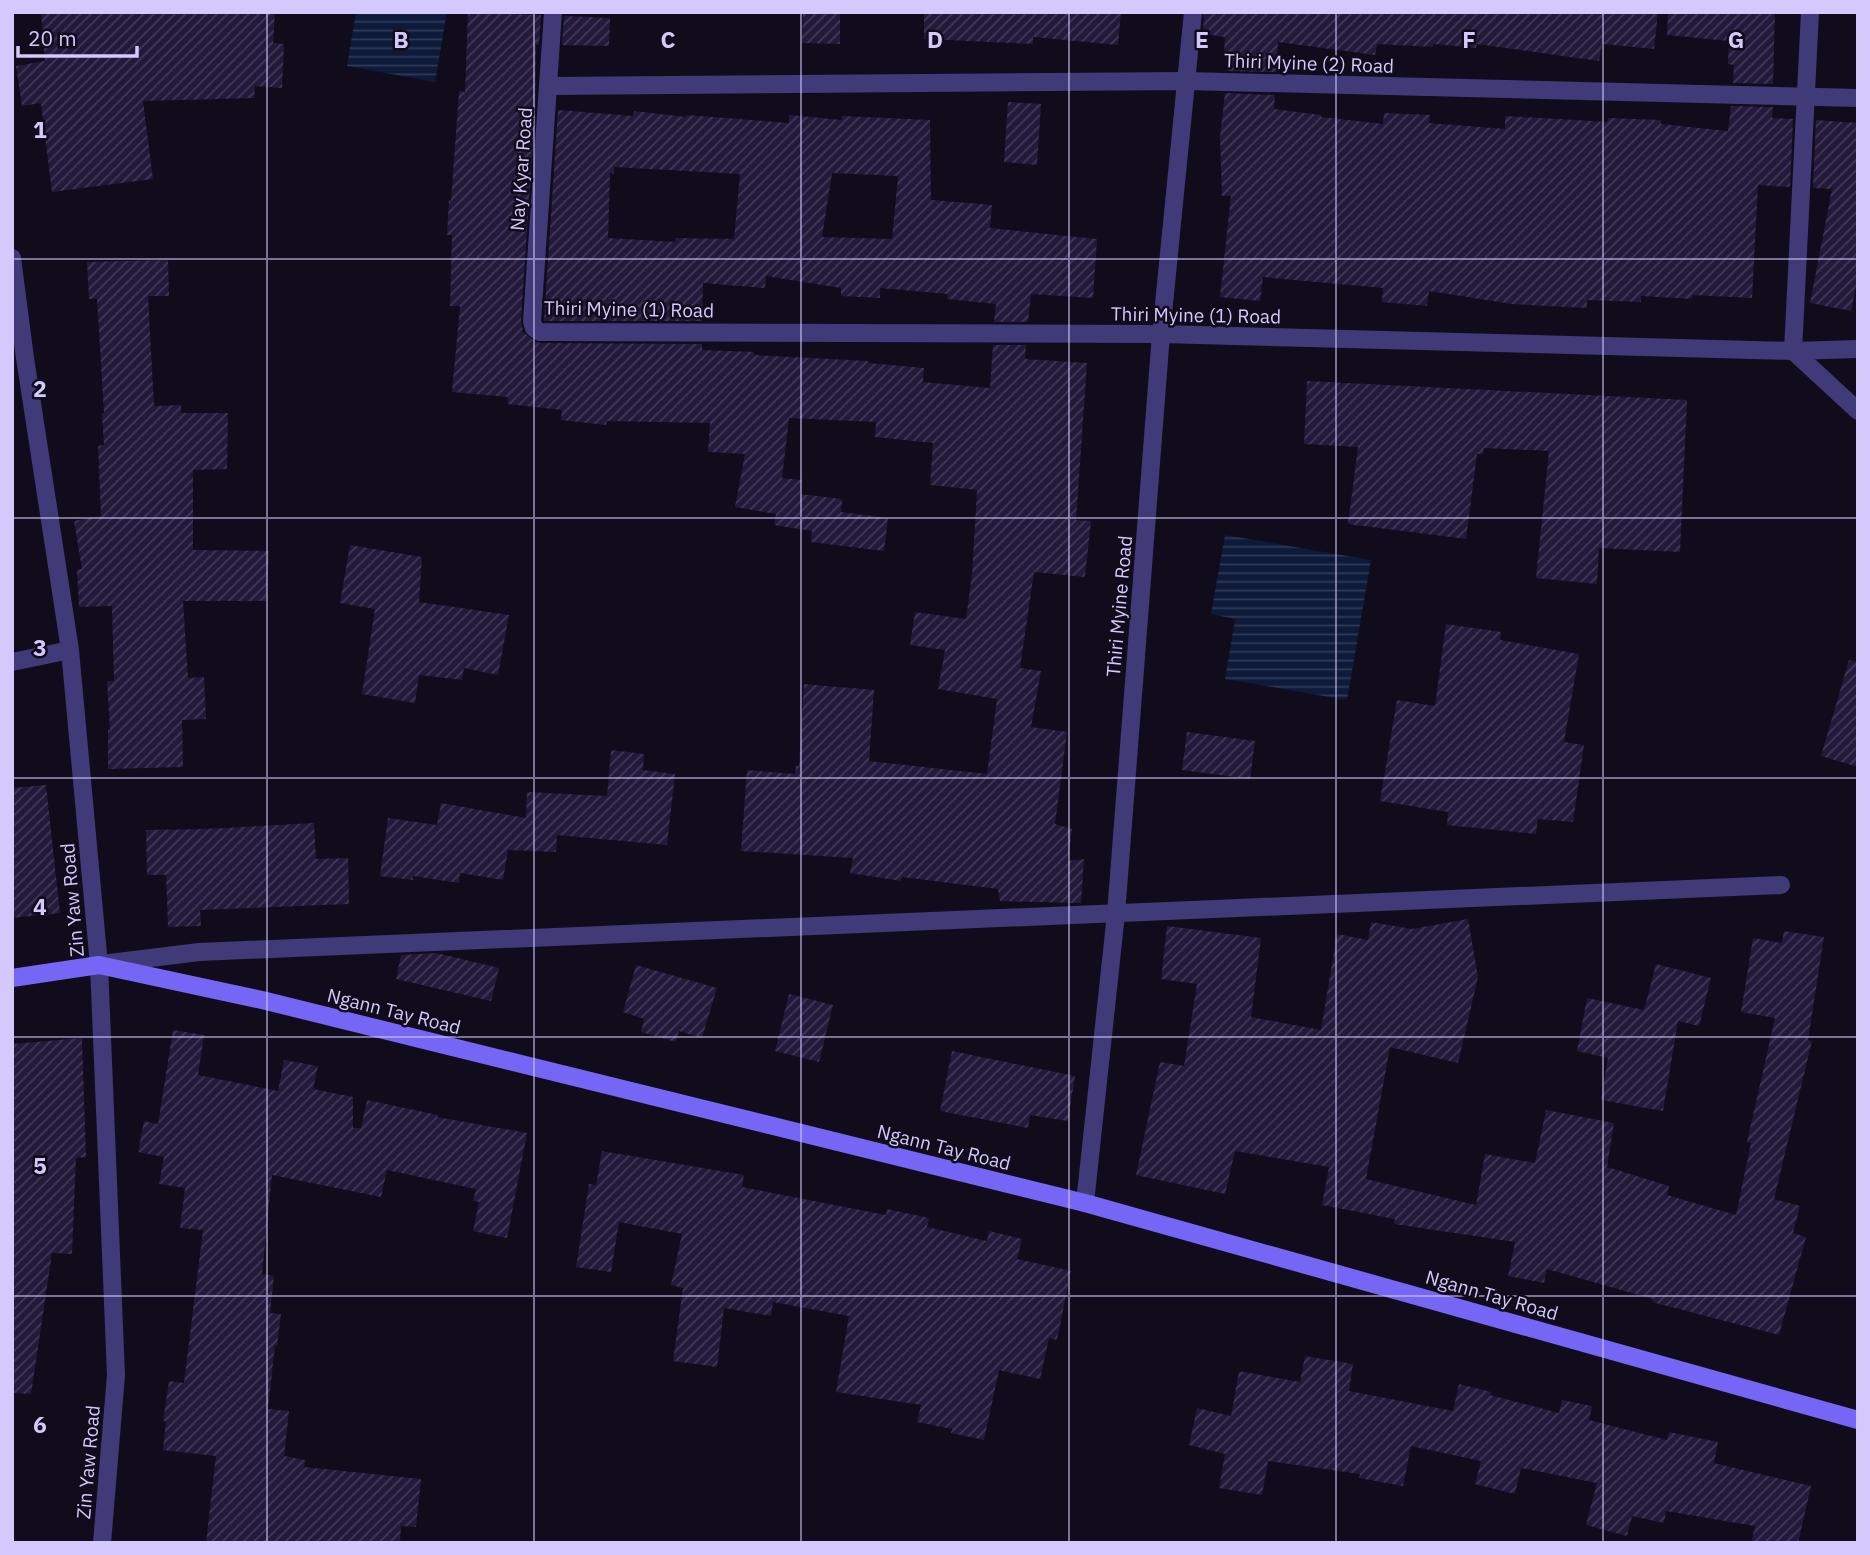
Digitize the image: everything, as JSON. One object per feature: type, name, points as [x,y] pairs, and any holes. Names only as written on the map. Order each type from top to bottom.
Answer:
[{"type":"main road","name":"Ngann Tay Road","points":[[12,978],[99,965],[262,1000],[1085,1203],[1858,1420]]},
{"type":"street","name":"Nay Kyar Road","points":[[548,86],[553,12]]},
{"type":"street","name":"Thiri Myine Road","points":[[1085,1203],[1115,914],[1161,334],[1193,12]]},
{"type":"street","points":[[1810,12],[1793,351],[1858,411]]},
{"type":"street","name":"Thiri Myine (2) Road","points":[[548,86],[1186,81],[1858,98]]},
{"type":"street","name":"Thiri Myine (1) Road","points":[[548,86],[532,321],[534,328],[540,332],[1161,334],[1793,351],[1858,349]]},
{"type":"street","name":"Zin Yaw Road","points":[[12,258],[19,359],[70,650],[99,965],[116,1375],[102,1543]]},
{"type":"street","points":[[12,662],[70,650]]},
{"type":"street","points":[[99,965],[199,952],[1781,885]]},
{"type":"water","points":[[356,12],[447,12],[435,82],[347,66]]},
{"type":"water","points":[[1225,535],[1371,560],[1347,700],[1225,679],[1235,619],[1211,614]]},
{"type":"building","points":[[41,12],[275,12],[273,43],[284,44],[282,88],[255,86],[254,98],[143,101],[153,179],[52,192],[41,103],[22,106],[16,66],[45,61]]},
{"type":"building","points":[[468,12],[541,15],[539,45],[536,45],[535,108],[521,320],[523,332],[534,341],[702,344],[702,350],[868,361],[924,368],[923,382],[990,388],[993,345],[1026,345],[1025,359],[1087,363],[1076,520],[1091,521],[1085,577],[1034,572],[1020,668],[1041,671],[1031,727],[1067,732],[1055,824],[1072,829],[1068,861],[1084,859],[1081,903],[1000,901],[998,889],[902,877],[901,881],[850,873],[853,858],[741,851],[747,770],[795,774],[796,766],[799,766],[804,684],[874,690],[869,761],[987,774],[997,699],[938,689],[945,650],[910,645],[915,612],[966,619],[972,575],[977,490],[930,485],[933,443],[875,437],[876,422],[789,418],[782,478],[802,480],[800,494],[842,499],[841,512],[888,518],[884,551],[811,542],[812,531],[774,525],[776,514],[735,507],[745,454],[708,452],[710,423],[607,421],[606,425],[561,420],[562,410],[508,404],[508,397],[452,392],[460,306],[450,306],[452,235],[447,235],[459,91],[465,92]]},
{"type":"building","points":[[803,12],[840,12],[840,44],[802,43]]},
{"type":"building","points":[[924,12],[1121,12],[1118,45],[1033,37],[1033,44],[924,39]]},
{"type":"building","points":[[1204,12],[1658,12],[1654,49],[1602,44],[1599,61],[1477,44],[1476,48],[1433,44],[1433,47],[1377,44],[1375,55],[1278,42],[1276,72],[1227,71],[1229,54],[1224,53],[1225,37],[1203,34]]},
{"type":"building","points":[[1668,12],[1775,12],[1773,84],[1733,83],[1734,65],[1728,64],[1729,41],[1667,35]]},
{"type":"building","points":[[564,16],[610,18],[609,46],[562,45]]},
{"type":"building","points":[[1225,93],[1275,95],[1274,109],[1321,117],[1383,124],[1384,113],[1430,115],[1429,123],[1505,129],[1505,116],[1608,122],[1608,118],[1661,120],[1661,124],[1728,131],[1731,106],[1773,107],[1772,118],[1793,119],[1790,187],[1758,185],[1752,298],[1641,296],[1641,302],[1587,300],[1587,308],[1512,304],[1429,291],[1427,306],[1382,302],[1383,288],[1263,277],[1260,301],[1220,297],[1231,196],[1222,196],[1220,137]]},
{"type":"building","points":[[1008,102],[1041,104],[1037,165],[1004,162]]},
{"type":"building","points":[[558,110],[633,116],[634,111],[789,123],[789,115],[842,120],[842,116],[930,120],[931,200],[992,205],[990,228],[1097,239],[1093,298],[1031,294],[1028,322],[994,322],[996,304],[947,299],[948,294],[880,288],[880,298],[841,296],[841,288],[766,276],[765,288],[703,283],[702,321],[544,321]],"holes":[[[614,167],[740,174],[734,239],[676,238],[675,242],[608,238],[610,173],[614,174]],[[832,173],[898,176],[892,239],[822,237]]]},
{"type":"building","points":[[1816,120],[1858,123],[1858,276],[1851,311],[1810,303],[1832,189],[1813,188]]},
{"type":"building","points":[[168,260],[169,296],[148,296],[154,406],[181,405],[181,413],[228,413],[227,469],[193,470],[193,550],[269,551],[266,601],[183,601],[188,678],[204,677],[206,719],[182,720],[183,767],[108,769],[110,730],[107,681],[114,681],[112,606],[79,607],[77,569],[82,569],[74,521],[101,516],[98,446],[104,445],[104,413],[97,299],[89,299],[87,262]]},
{"type":"building","points":[[1307,381],[1687,400],[1680,552],[1599,548],[1597,584],[1536,578],[1549,451],[1484,448],[1483,454],[1477,454],[1466,539],[1348,524],[1358,447],[1304,444]]},
{"type":"building","points":[[350,545],[422,557],[419,602],[509,615],[498,675],[464,668],[462,680],[419,675],[415,703],[362,694],[375,609],[340,603]]},
{"type":"building","points":[[1446,624],[1501,632],[1500,640],[1579,654],[1564,742],[1584,745],[1573,822],[1538,819],[1536,834],[1447,825],[1448,812],[1380,801],[1397,700],[1435,706]]},
{"type":"building","points":[[1849,660],[1858,662],[1858,767],[1821,756]]},
{"type":"building","points":[[1187,732],[1255,741],[1250,779],[1182,770]]},
{"type":"building","points":[[611,750],[644,754],[643,770],[675,774],[667,845],[557,835],[556,852],[508,850],[503,880],[460,873],[459,883],[413,876],[413,880],[380,876],[388,818],[437,825],[441,803],[526,818],[527,792],[607,796]]},
{"type":"building","points":[[46,785],[60,913],[12,918],[12,788]]},
{"type":"building","points":[[314,823],[316,859],[348,858],[349,904],[200,910],[201,926],[168,927],[166,875],[147,875],[146,830]]},
{"type":"building","points":[[1468,919],[1478,977],[1458,1063],[1390,1047],[1366,1179],[1476,1205],[1485,1154],[1535,1163],[1546,1110],[1614,1123],[1607,1167],[1669,1186],[1667,1195],[1736,1215],[1751,1143],[1747,1142],[1775,1018],[1741,1012],[1753,938],[1782,943],[1784,931],[1824,937],[1808,1040],[1812,1041],[1774,1199],[1800,1206],[1793,1233],[1806,1237],[1779,1335],[1652,1302],[1653,1299],[1547,1269],[1544,1283],[1508,1276],[1515,1242],[1394,1224],[1395,1219],[1322,1205],[1329,1167],[1235,1151],[1225,1194],[1136,1175],[1160,1062],[1184,1066],[1197,984],[1161,979],[1167,926],[1261,938],[1251,1017],[1321,1030],[1337,934],[1368,940],[1371,922],[1412,929]]},
{"type":"building","points":[[437,953],[499,968],[491,1001],[396,979],[401,955]]},
{"type":"building","points":[[1656,964],[1711,978],[1699,1026],[1678,1021],[1663,1111],[1601,1100],[1608,1058],[1577,1051],[1587,998],[1644,1010]]},
{"type":"building","points":[[636,965],[717,988],[702,1038],[679,1031],[676,1042],[641,1032],[644,1019],[623,1012]]},
{"type":"building","points":[[789,994],[833,1005],[819,1062],[775,1051]]},
{"type":"building","points":[[173,1030],[204,1035],[198,1075],[278,1091],[284,1060],[318,1066],[313,1089],[353,1097],[353,1128],[361,1128],[367,1100],[438,1115],[437,1117],[527,1133],[507,1238],[473,1231],[479,1202],[473,1201],[476,1189],[387,1170],[381,1197],[272,1175],[262,1274],[274,1276],[270,1313],[281,1314],[268,1409],[289,1411],[284,1456],[305,1460],[304,1467],[421,1479],[416,1527],[401,1526],[400,1543],[206,1543],[216,1456],[163,1450],[166,1421],[163,1421],[169,1381],[184,1383],[203,1230],[180,1228],[185,1188],[159,1184],[164,1157],[138,1152],[144,1121],[158,1124]]},
{"type":"building","points":[[82,1038],[86,1157],[76,1158],[72,1254],[52,1253],[31,1394],[12,1393],[12,1044]]},
{"type":"building","points":[[952,1051],[1075,1076],[1068,1121],[1030,1115],[1028,1128],[940,1111]]},
{"type":"building","points":[[602,1151],[744,1175],[742,1187],[886,1215],[887,1209],[929,1218],[927,1227],[987,1241],[989,1231],[1022,1239],[1017,1259],[1071,1271],[1057,1340],[1049,1338],[1040,1379],[999,1370],[984,1440],[951,1433],[952,1429],[917,1422],[921,1405],[836,1392],[849,1316],[773,1302],[771,1316],[724,1308],[717,1367],[673,1361],[683,1288],[671,1285],[682,1234],[619,1222],[611,1272],[576,1267],[589,1184],[596,1185]]},
{"type":"building","points":[[1305,1356],[1353,1364],[1349,1391],[1453,1411],[1459,1384],[1559,1413],[1562,1400],[1592,1406],[1589,1420],[1667,1440],[1669,1432],[1718,1442],[1714,1463],[1811,1486],[1798,1543],[1751,1543],[1755,1526],[1666,1511],[1664,1523],[1632,1516],[1627,1536],[1586,1525],[1597,1483],[1521,1468],[1515,1494],[1475,1484],[1481,1461],[1411,1446],[1403,1486],[1359,1478],[1360,1474],[1268,1461],[1262,1495],[1219,1488],[1225,1454],[1189,1445],[1197,1408],[1231,1416],[1239,1371],[1300,1382]]}]
